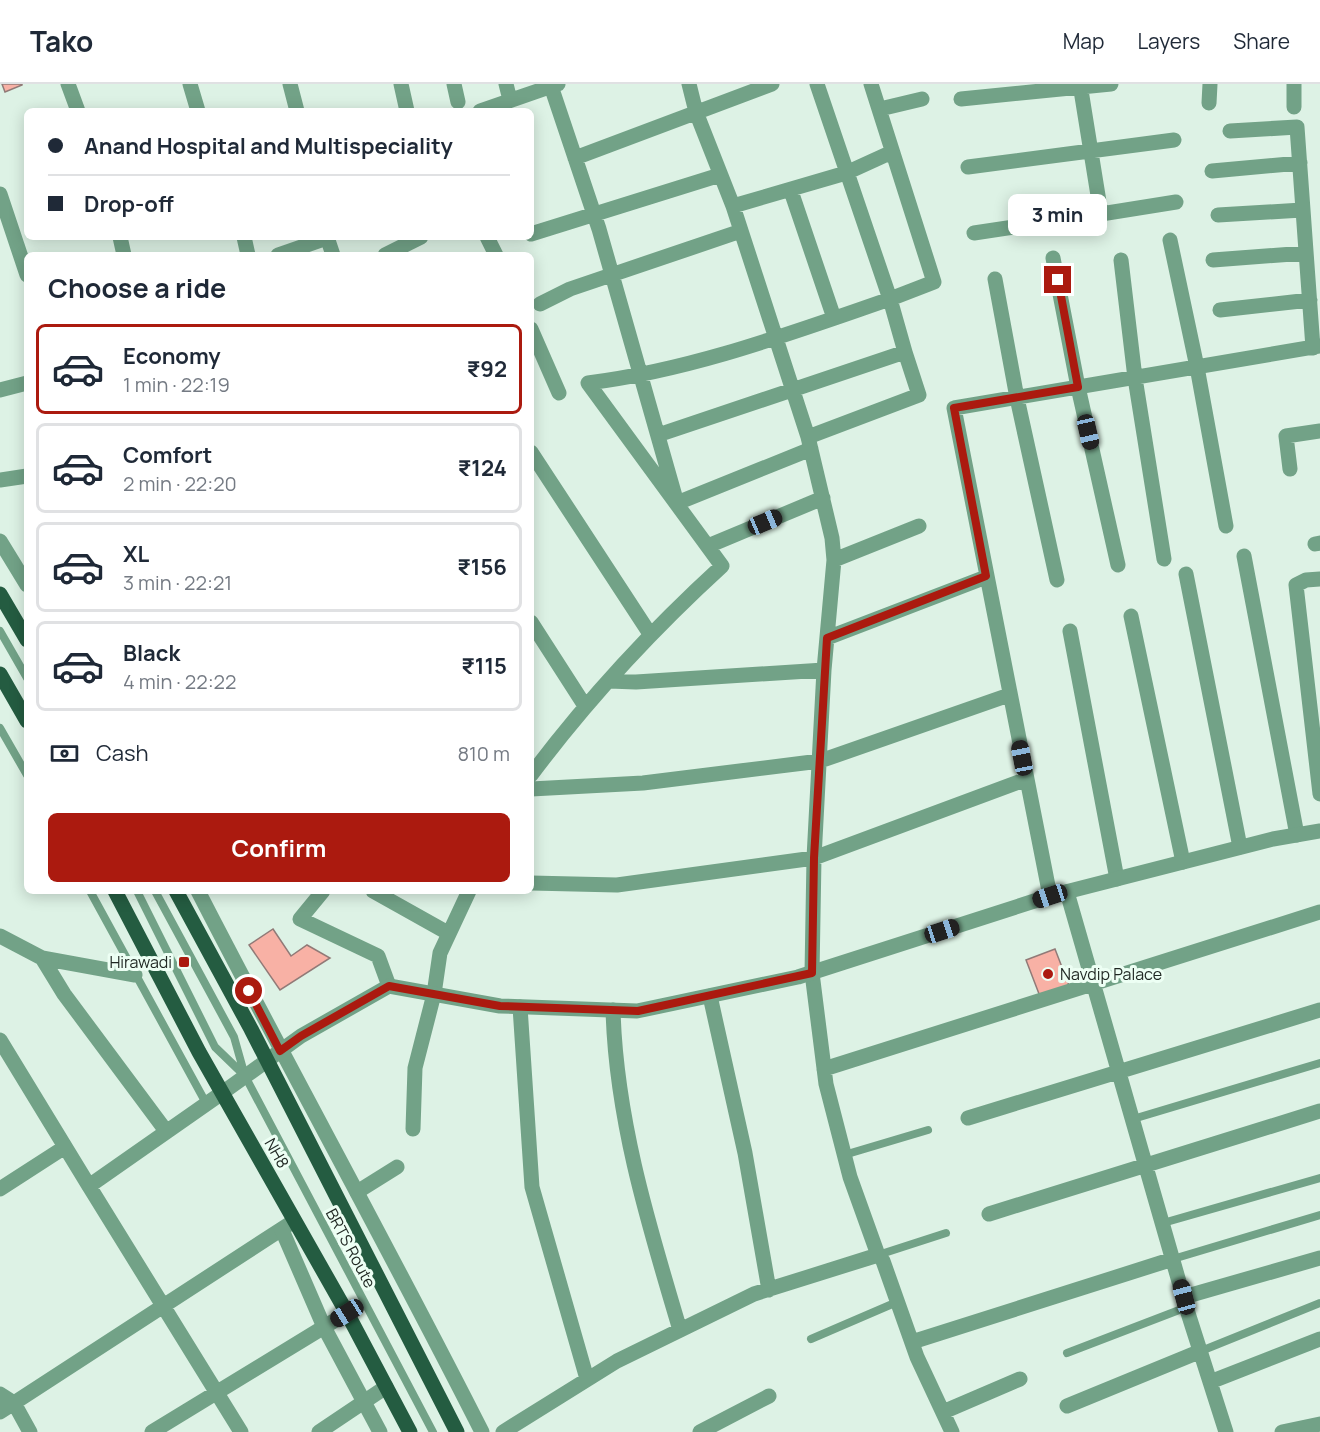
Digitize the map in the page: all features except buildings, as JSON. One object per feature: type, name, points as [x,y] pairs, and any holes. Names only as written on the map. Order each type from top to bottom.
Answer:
[{"type":"main road","points":[[0,594],[24,635]]},
{"type":"main road","points":[[0,674],[24,716]]},
{"type":"main road","name":"NH8","points":[[117,894],[222,1093],[347,1313],[410,1432]]},
{"type":"main road","name":"NH8","points":[[179,894],[457,1432]]},
{"type":"street","points":[[68,84],[77,108]]},
{"type":"street","points":[[190,84],[197,108]]},
{"type":"street","points":[[290,84],[296,108]]},
{"type":"street","points":[[400,84],[406,108]]},
{"type":"street","points":[[454,84],[458,102]]},
{"type":"street","points":[[506,84],[510,100]]},
{"type":"street","points":[[689,84],[696,112],[733,206],[793,389],[810,443],[832,538],[834,560],[814,858],[812,973],[824,1069],[844,1155],[878,1255],[883,1261],[912,1342],[943,1412],[948,1431]]},
{"type":"street","points":[[575,158],[772,84]]},
{"type":"street","points":[[677,503],[919,395],[890,299],[817,84]]},
{"type":"street","points":[[534,769],[585,706],[650,634],[722,566],[588,383],[641,376],[776,338],[934,282],[871,84]]},
{"type":"street","points":[[961,99],[1111,84]]},
{"type":"street","points":[[1209,103],[1210,84]]},
{"type":"street","points":[[1294,84],[1294,107]]},
{"type":"street","points":[[488,108],[554,85],[594,213],[677,503]]},
{"type":"street","points":[[1080,86],[1101,214]]},
{"type":"street","points":[[880,109],[922,99]]},
{"type":"street","points":[[1050,896],[954,408],[1316,347],[1302,210],[1298,127],[1230,131]]},
{"type":"street","points":[[968,167],[1174,140]]},
{"type":"street","points":[[733,206],[791,191],[846,173],[892,152]]},
{"type":"street","points":[[1212,171],[1300,163]]},
{"type":"street","points":[[534,233],[720,175]]},
{"type":"street","points":[[791,191],[834,318]]},
{"type":"street","points":[[0,194],[24,266]]},
{"type":"street","points":[[974,233],[1176,202]]},
{"type":"street","points":[[1218,215],[1302,210]]},
{"type":"street","points":[[540,304],[570,289],[741,231]]},
{"type":"street","points":[[286,252],[319,240]]},
{"type":"street","points":[[1170,240],[1197,366],[1226,526]]},
{"type":"street","points":[[392,252],[406,246]]},
{"type":"street","points":[[1213,260],[1306,253]]},
{"type":"street","points":[[1053,258],[1078,387],[1118,565]]},
{"type":"street","points":[[1121,260],[1135,378],[1164,559]]},
{"type":"street","points":[[996,279],[1017,398],[1057,580]]},
{"type":"street","points":[[1220,310],[1310,300]]},
{"type":"street","points":[[534,336],[559,393]]},
{"type":"street","points":[[658,435],[905,352]]},
{"type":"street","points":[[0,390],[24,384]]},
{"type":"street","points":[[1290,469],[1286,436],[1320,431]]},
{"type":"street","points":[[534,458],[650,634]]},
{"type":"street","points":[[0,480],[24,476]]},
{"type":"street","points":[[708,546],[823,498]]},
{"type":"street","points":[[834,560],[920,526]]},
{"type":"street","points":[[0,540],[24,580]]},
{"type":"street","points":[[1244,556],[1297,835]]},
{"type":"street","points":[[1186,574],[1239,847]]},
{"type":"street","points":[[827,638],[986,576]]},
{"type":"street","points":[[1320,579],[1306,580],[1296,585],[1320,794]]},
{"type":"street","points":[[1131,616],[1183,862]]},
{"type":"street","points":[[534,627],[585,706]]},
{"type":"street","points":[[1070,631],[1117,879]]},
{"type":"street","points":[[609,681],[636,682],[825,670]]},
{"type":"street","points":[[534,789],[643,783],[820,761],[1010,695]]},
{"type":"street","points":[[534,883],[617,885],[814,858],[1027,779]]},
{"type":"street","points":[[89,1185],[301,1036],[389,986],[500,1006],[638,1011],[812,973],[1050,896],[1239,847],[1320,831]]},
{"type":"street","points":[[1067,892],[1185,1302],[1226,1432]]},
{"type":"street","points":[[200,894],[482,1432]]},
{"type":"street","points":[[321,894],[300,919],[378,956],[389,986]]},
{"type":"street","points":[[378,894],[448,933]]},
{"type":"street","points":[[413,1130],[416,1068],[434,994],[440,954],[468,894]]},
{"type":"street","points":[[824,1069],[1320,912]]},
{"type":"street","points":[[0,936],[42,958],[135,975]]},
{"type":"street","points":[[42,958],[64,994],[166,1131]]},
{"type":"street","points":[[710,996],[745,1153],[769,1290]]},
{"type":"street","points":[[520,1007],[532,1187],[587,1379]]},
{"type":"street","points":[[613,1010],[615,1061],[642,1202],[680,1330]]},
{"type":"street","points":[[968,1118],[1320,1010]]},
{"type":"street","points":[[0,1040],[6,1064],[65,1147],[241,1432]]},
{"type":"street","points":[[989,1214],[1320,1111]]},
{"type":"street","points":[[0,1189],[65,1147]]},
{"type":"street","points":[[357,1192],[397,1167]]},
{"type":"street","points":[[0,1412],[295,1221]]},
{"type":"street","points":[[282,1230],[324,1327],[380,1432]]},
{"type":"street","points":[[503,1432],[617,1361],[680,1330],[769,1290],[878,1255]]},
{"type":"street","points":[[1185,1302],[1320,1258]]},
{"type":"street","points":[[912,1342],[1173,1259]]},
{"type":"street","points":[[152,1432],[347,1313]]},
{"type":"street","points":[[1210,1382],[1320,1339]]},
{"type":"street","points":[[1067,1406],[1201,1351]]},
{"type":"street","points":[[943,1412],[1020,1379]]},
{"type":"street","points":[[319,1432],[386,1387]]},
{"type":"street","points":[[0,1394],[14,1402],[30,1432]]},
{"type":"street","points":[[700,1432],[769,1396]]},
{"type":"street","points":[[1281,1432],[1320,1424]]},
{"type":"lane","points":[[0,631],[24,673]]},
{"type":"lane","points":[[0,728],[24,770]]},
{"type":"lane","points":[[92,894],[206,1104]]},
{"type":"lane","points":[[138,894],[215,1047],[245,1076]]},
{"type":"lane","points":[[157,894],[234,1037],[245,1076]]},
{"type":"lane","points":[[1133,1119],[1320,1063]]},
{"type":"lane","name":"BRTS Route","points":[[245,1076],[433,1432]]},
{"type":"lane","points":[[844,1155],[928,1130]]},
{"type":"lane","points":[[1163,1223],[1320,1178]]},
{"type":"lane","points":[[1173,1259],[1320,1215]]},
{"type":"lane","points":[[878,1255],[946,1233]]},
{"type":"lane","points":[[811,1339],[897,1302]]},
{"type":"lane","points":[[1067,1353],[1185,1302]]},
{"type":"lane","points":[[1201,1351],[1320,1304]]},
{"type":"place","name":"Hirawadi","points":[[184,962]]},
{"type":"place","name":"Navdip Palace","points":[[1048,974]]},
{"type":"route","points":[[249,991],[280,1051],[301,1036],[389,986],[500,1006],[638,1011],[812,973],[814,858],[827,638],[986,576],[954,408],[1078,387],[1058,280]]}]
